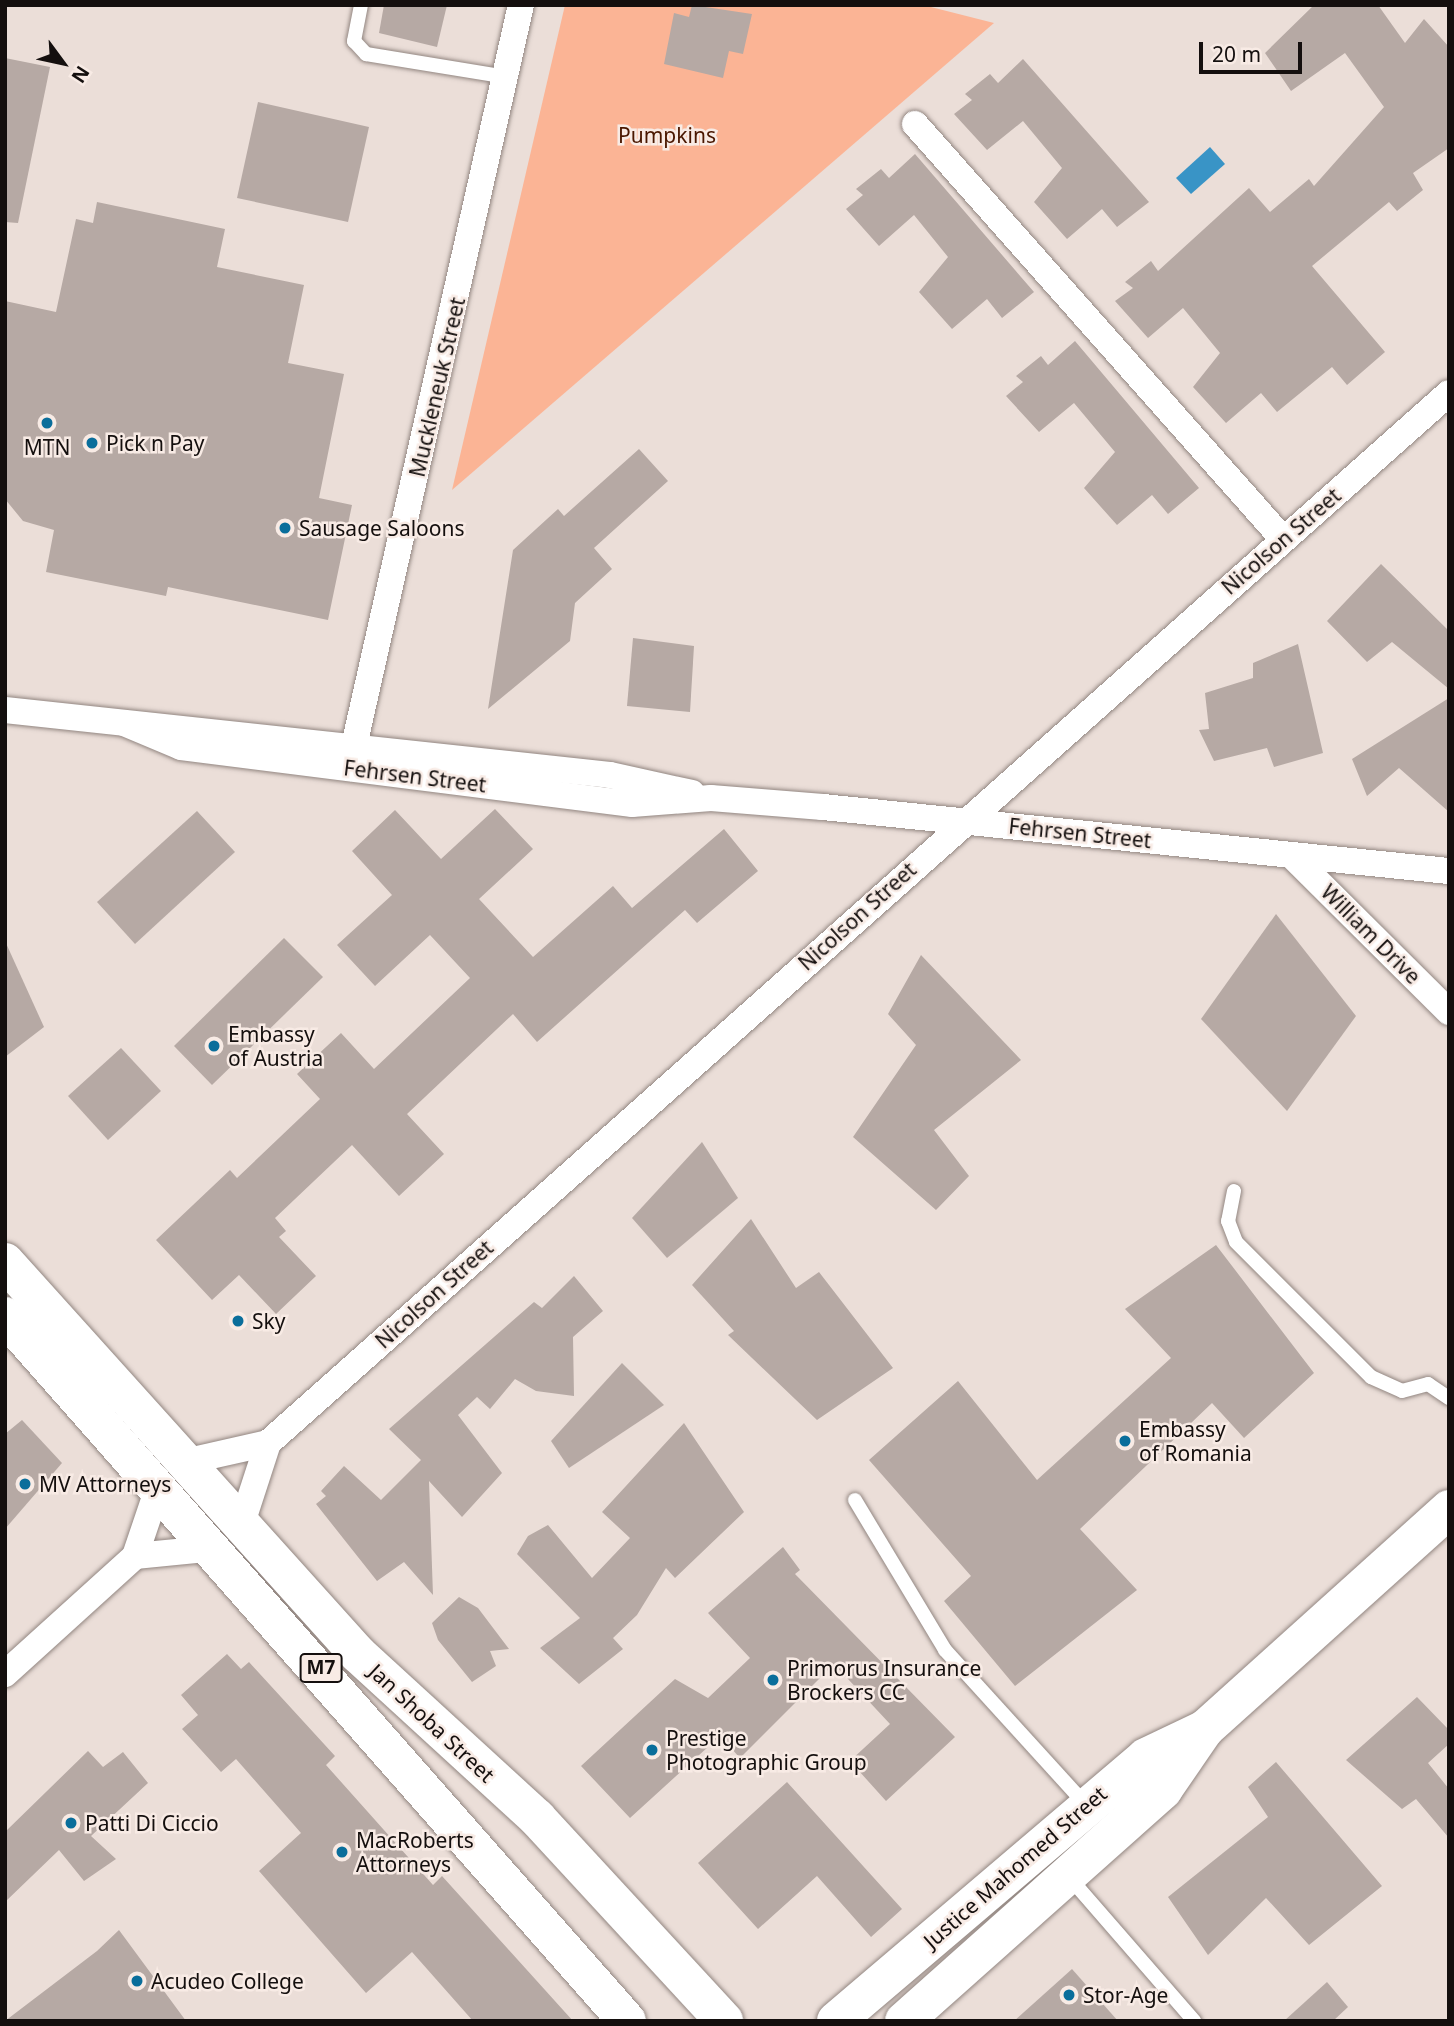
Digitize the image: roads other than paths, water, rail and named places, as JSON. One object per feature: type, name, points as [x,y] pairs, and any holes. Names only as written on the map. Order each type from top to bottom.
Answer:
[{"type":"main road","name":"Jan Shoba Street","points":[[5,1262],[172,1474],[228,1537],[627,2021]]},
{"type":"main road","name":"Jan Shoba Street","points":[[5,1316],[172,1474]]},
{"type":"main road","name":"Justice Mahomed Street","points":[[904,2021],[1163,1790],[1205,1729],[1449,1510]]},
{"type":"main road","name":"Jan Shoba Street","points":[[228,1537],[591,1872],[724,2021]]},
{"type":"main road","name":"Justice Mahomed Street","points":[[836,2021],[1086,1805],[1146,1757],[1205,1729]]},
{"type":"street","name":"Muckleneuk Street","points":[[351,757],[521,5]]},
{"type":"street","points":[[915,124],[1283,539]]},
{"type":"street","name":"Nicolson Street","points":[[172,1474],[268,1443],[962,822],[1449,393]]},
{"type":"street","name":"Fehrsen Street","points":[[5,710],[124,723],[351,757],[610,775],[711,798],[1449,871]]},
{"type":"street","name":"William Drive","points":[[1293,857],[1449,1012]]},
{"type":"street","points":[[135,1556],[228,1537],[268,1443]]},
{"type":"street","points":[[5,1674],[135,1556],[172,1474]]},
{"type":"lane","points":[[361,5],[354,41],[366,54],[506,77]]},
{"type":"lane","points":[[1234,1191],[1228,1221],[1236,1242],[1371,1377],[1402,1391],[1428,1384],[1449,1398]]},
{"type":"lane","points":[[855,1500],[945,1650],[1086,1805]]},
{"type":"lane","points":[[1068,1876],[1194,2021]]},
{"type":"water","points":[[1210,147],[1225,164],[1191,194],[1176,178]]},
{"type":"place","name":"MTN","points":[[47,423]]},
{"type":"place","name":"Pick n Pay","points":[[92,443]]},
{"type":"place","name":"Sausage Saloons","points":[[285,528]]},
{"type":"place","name":"Embassy of Austria","points":[[214,1046]]},
{"type":"place","name":"Sky","points":[[238,1321]]},
{"type":"place","name":"Embassy of Romania","points":[[1125,1441]]},
{"type":"place","name":"MV Attorneys","points":[[25,1484]]},
{"type":"place","name":"Primorus Insurance Brockers CC","points":[[773,1680]]},
{"type":"place","name":"Prestige Photographic Group","points":[[652,1750]]},
{"type":"place","name":"Patti Di Ciccio","points":[[71,1823]]},
{"type":"place","name":"MacRoberts Attorneys","points":[[342,1852]]},
{"type":"place","name":"Acudeo College","points":[[137,1981]]},
{"type":"place","name":"Stor-Age","points":[[1069,1995]]},
{"type":"park label","name":"Pumpkins","points":[[667,135]]}]
